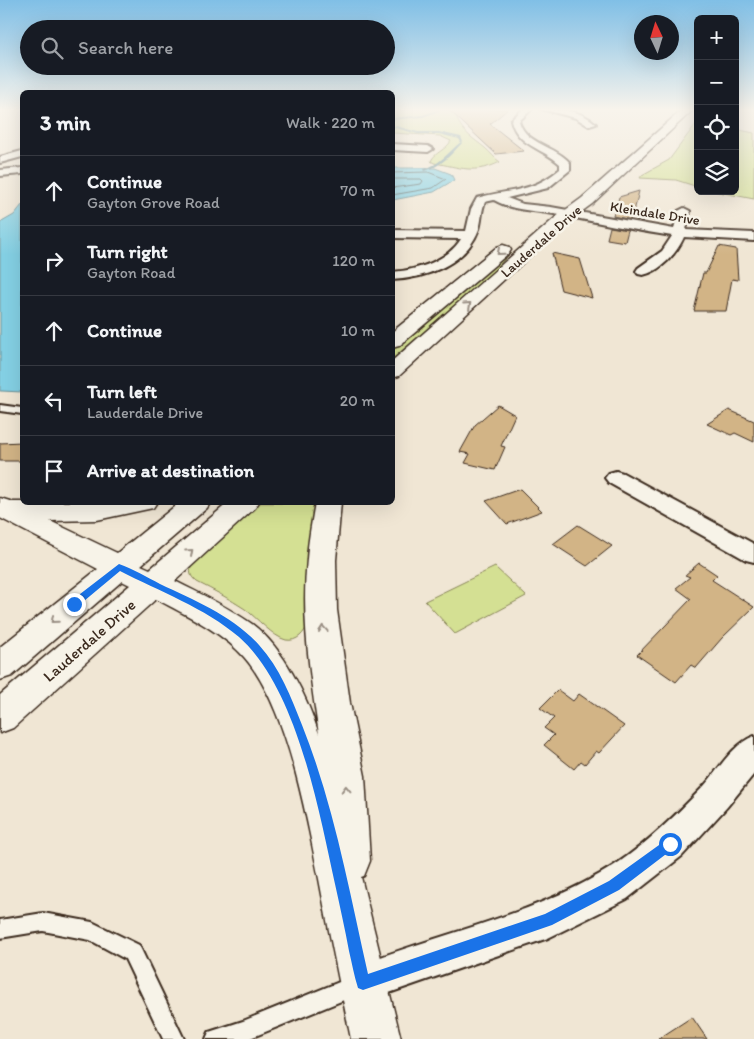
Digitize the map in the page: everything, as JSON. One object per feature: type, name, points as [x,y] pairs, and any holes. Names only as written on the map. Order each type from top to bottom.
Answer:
[{"type":"main road","name":"Lauderdale Drive","points":[[395,369],[448,323],[568,205],[628,157]]},
{"type":"main road","name":"Lauderdale Drive","points":[[395,340],[551,210],[568,205]]},
{"type":"main road","points":[[395,389],[448,323]]},
{"type":"main road","points":[[2,508],[83,513],[106,511],[131,505]]},
{"type":"main road","points":[[0,666],[194,505]]},
{"type":"main road","name":"Lauderdale Drive","points":[[0,717],[243,505]]},
{"type":"main road","points":[[328,505],[321,560],[321,610],[332,703],[346,776],[351,925]]},
{"type":"main road","points":[[2,508],[205,610],[241,634],[256,648],[274,672],[298,724],[322,798],[376,1039]]},
{"type":"street","points":[[395,276],[417,274],[437,266],[464,245],[472,232],[478,202],[542,188],[552,183],[565,170],[566,166],[560,157]]},
{"type":"street","points":[[0,173],[20,171]]},
{"type":"street","points":[[517,194],[520,199],[551,210]]},
{"type":"street","points":[[497,197],[509,204],[533,210],[551,210]]},
{"type":"street","name":"Kleindale Drive","points":[[568,205],[679,233],[710,237],[754,237]]},
{"type":"street","points":[[643,270],[660,261],[670,251],[679,233],[684,211]]},
{"type":"street","points":[[395,234],[469,235]]},
{"type":"street","points":[[616,478],[754,554]]},
{"type":"street","points":[[363,983],[548,920],[614,886],[670,844],[716,796],[754,750]]},
{"type":"lane","points":[[0,408],[20,411]]},
{"type":"lane","points":[[0,929],[43,922],[92,931],[132,952],[174,1039]]},
{"type":"lane","points":[[216,1039],[243,1031],[363,983]]},
{"type":"green space","points":[[494,157],[500,162],[482,168],[467,169],[434,163],[431,161],[433,158]]},
{"type":"green space","points":[[671,157],[694,157],[694,186],[676,180],[640,178]]},
{"type":"green space","points":[[739,157],[754,157],[754,199],[734,195],[739,195]]},
{"type":"green space","points":[[508,252],[511,253],[484,280],[395,358],[395,348]]},
{"type":"green space","points":[[256,505],[315,505],[308,623],[303,633],[294,640],[281,638],[245,609],[197,582],[191,574],[192,563]]},
{"type":"green space","points":[[495,567],[526,596],[455,634],[425,601]]},
{"type":"water","points":[[395,168],[435,168],[451,174],[454,180],[434,192],[395,200]]},
{"type":"water","points":[[20,208],[20,392],[0,391],[0,223],[14,215]]},
{"type":"building","points":[[639,191],[632,220],[613,216],[619,197]]},
{"type":"building","points":[[610,227],[628,230],[625,242],[607,239]]},
{"type":"building","points":[[719,246],[736,249],[738,280],[732,279],[726,311],[694,311],[703,273],[706,273]]},
{"type":"building","points":[[552,253],[580,259],[592,298],[561,290]]},
{"type":"building","points":[[498,405],[515,415],[501,446],[505,447],[495,470],[465,463],[470,454],[460,452],[475,425]]},
{"type":"building","points":[[729,410],[754,421],[754,442],[735,433],[731,435],[707,424]]},
{"type":"building","points":[[20,442],[20,461],[0,461],[0,443]]},
{"type":"building","points":[[520,489],[542,511],[507,524],[486,501]]},
{"type":"building","points":[[578,525],[612,546],[587,566],[553,544]]},
{"type":"building","points":[[699,563],[717,575],[712,580],[754,607],[722,638],[696,668],[691,665],[676,682],[637,655],[691,599],[676,588],[690,577],[685,575]]},
{"type":"building","points":[[558,690],[573,701],[579,694],[624,726],[599,753],[596,751],[585,764],[581,761],[574,769],[544,745],[554,735],[544,728],[554,718],[540,708]]},
{"type":"building","points":[[692,1017],[707,1039],[658,1039]]},
{"type":"waterway","points":[[425,170],[437,166],[446,157]]},
{"type":"route","points":[[74,604],[119,567],[205,610],[241,634],[256,648],[274,672],[286,695],[310,760],[322,798],[363,983],[548,920],[614,886],[670,844]]}]
